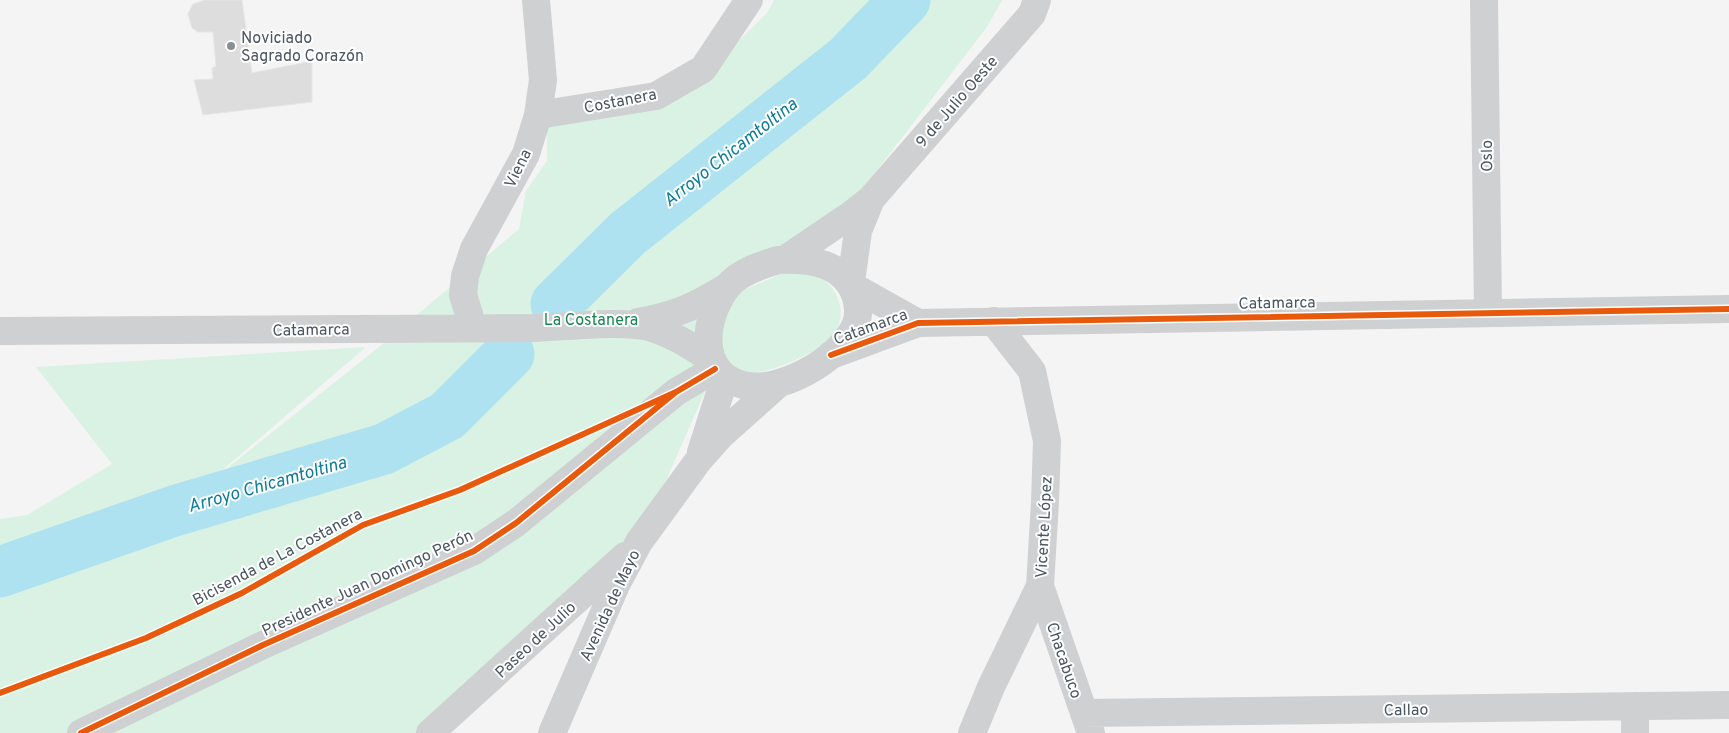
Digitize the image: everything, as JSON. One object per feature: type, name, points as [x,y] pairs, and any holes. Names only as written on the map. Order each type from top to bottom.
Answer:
[{"type":"street","name":"Viena","points":[[473,327],[463,295],[465,276],[474,249],[526,154],[538,115],[543,80],[536,0]]},
{"type":"street","name":"Costanera","points":[[538,115],[656,96],[703,69],[749,0]]},
{"type":"street","name":"9 de Julio Oeste","points":[[784,260],[871,199],[1032,14],[1037,0]]},
{"type":"street","name":"Oslo","points":[[1484,0],[1488,312]]},
{"type":"street","name":"9 de Julio Oeste","points":[[851,284],[858,231],[871,199]]},
{"type":"street","points":[[784,260],[816,263],[839,271],[851,284],[859,310],[853,330],[831,355],[810,371],[777,384],[747,386],[734,383],[716,368],[709,346],[709,322],[728,286],[760,266],[784,260]]},
{"type":"street","name":"Catamarca","points":[[851,284],[918,323]]},
{"type":"street","name":"Catamarca","points":[[623,325],[671,316],[698,305],[728,286]]},
{"type":"street","name":"Catamarca","points":[[831,355],[918,323],[1729,309]]},
{"type":"street","name":"Vicente López","points":[[972,733],[991,687],[1040,586],[1047,441],[1032,372],[993,321]]},
{"type":"street","name":"Catamarca","points":[[0,331],[647,326],[670,334],[716,368]]},
{"type":"street","name":"Avenida de Mayo","points":[[698,461],[720,393],[716,368]]},
{"type":"street","name":"Presidente Juan Domingo Perón","points":[[81,733],[263,645],[474,551],[516,523],[676,392],[716,368]]},
{"type":"street","name":"Avenida de Mayo","points":[[552,733],[616,585],[639,542],[698,461],[721,435],[777,384]]},
{"type":"street","name":"Paseo de Julio","points":[[430,733],[506,666],[639,542]]},
{"type":"street","name":"Chacabuco","points":[[1040,586],[1087,723]]},
{"type":"street","name":"Callao","points":[[1087,723],[1635,720],[1729,705]]},
{"type":"green space","name":"La Costanera","points":[[774,0],[1002,0],[987,27],[858,195],[728,286],[715,369],[639,542],[430,733],[0,733],[0,519],[27,515],[112,464],[36,367],[366,347],[191,497],[379,347],[519,229],[526,191],[547,161],[547,124],[685,93],[767,13]]},
{"type":"green space","points":[[788,271],[808,272],[819,277],[834,290],[841,309],[838,328],[825,343],[816,349],[779,367],[755,373],[746,373],[725,363],[718,338],[730,304],[741,291]]},
{"type":"building","name":"Noviciado Sagrado Corazón","points":[[205,0],[242,0],[252,73],[312,61],[312,102],[203,115],[194,80],[213,79],[212,68],[216,66],[213,32],[198,32],[192,28],[188,14],[193,4]]},
{"type":"waterway","name":"Arroyo Chicamtoltina","points":[[556,304],[628,233],[848,59],[905,0]]},
{"type":"waterway","name":"Arroyo Chicamtoltina","points":[[0,572],[174,511],[384,449],[447,416],[509,354]]},
{"type":"cycle path","points":[[831,355],[918,323],[1729,309]]},
{"type":"cycle path","points":[[81,733],[263,645],[474,551],[516,523],[676,392],[715,369]]},
{"type":"cycle path","name":"Bicisenda de La Costanera","points":[[0,693],[146,638],[242,593],[363,525],[460,490],[676,392]]},
{"type":"place","name":"Noviciado Sagrado Corazón","points":[[231,46]]}]
